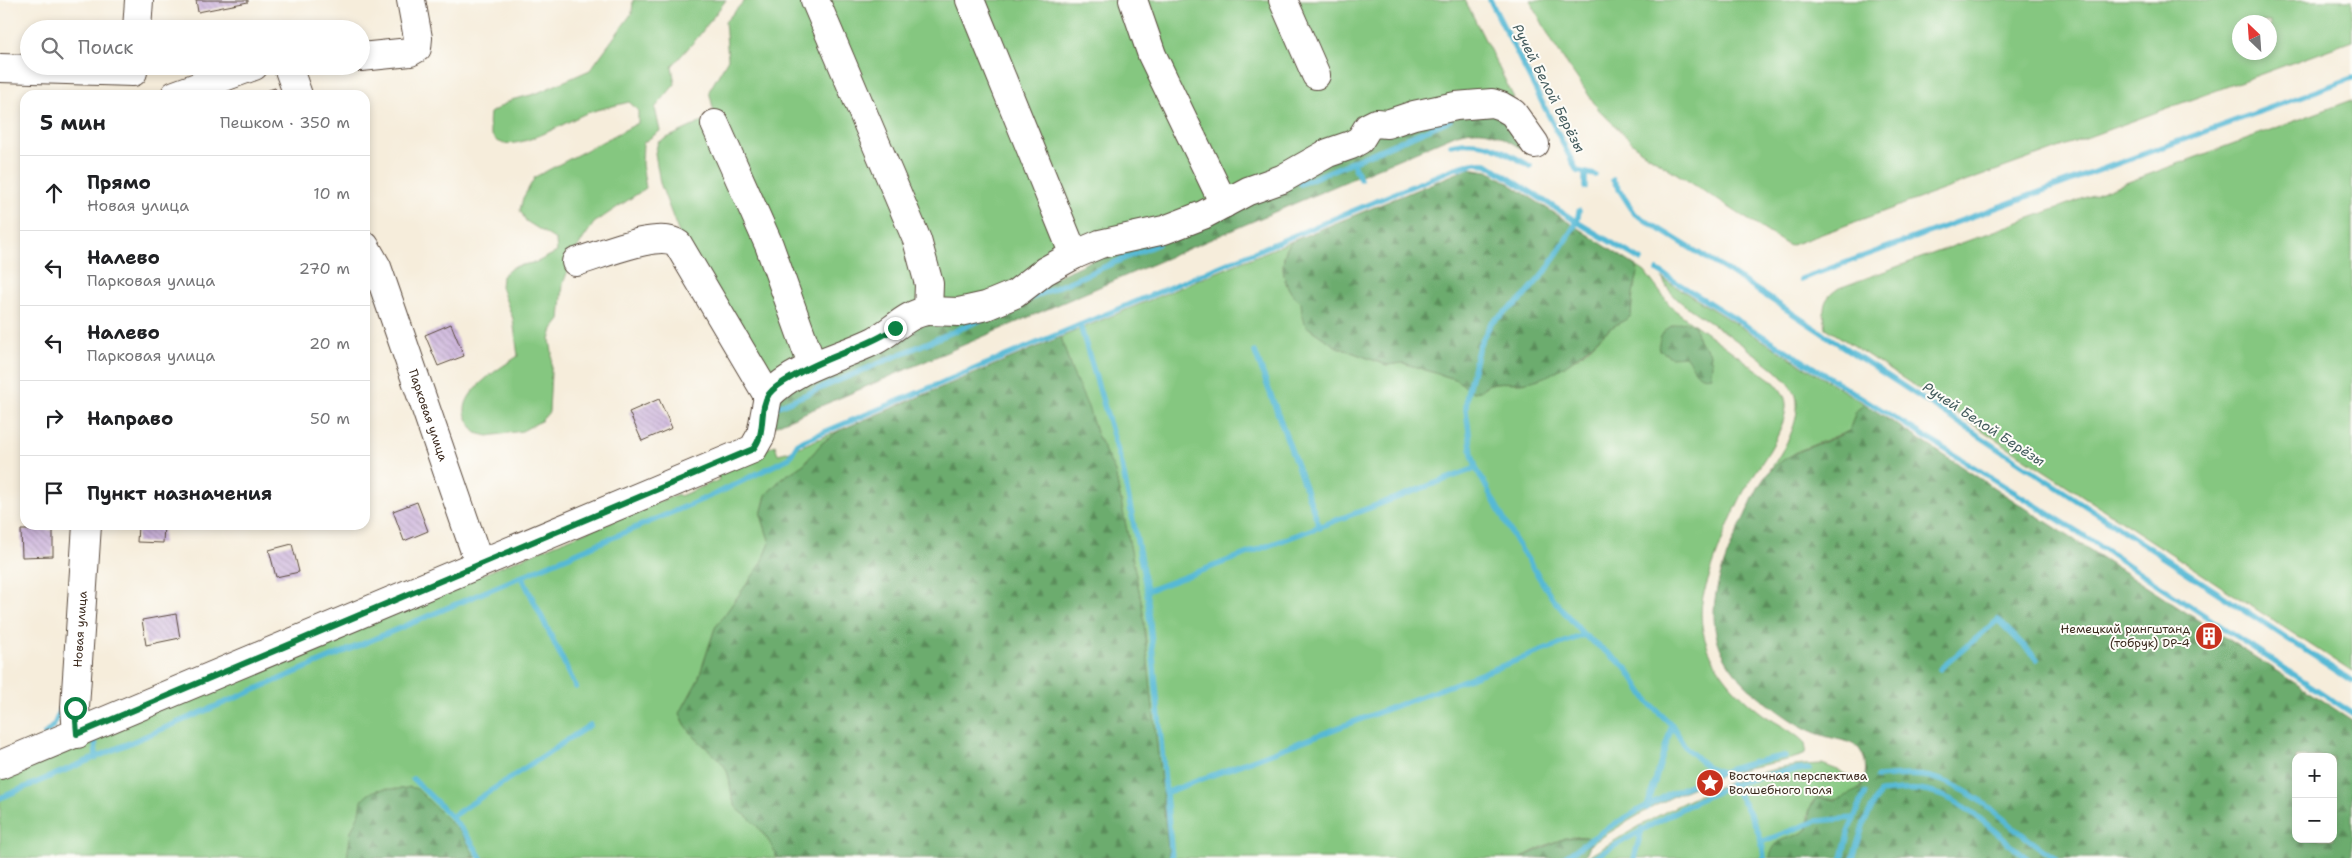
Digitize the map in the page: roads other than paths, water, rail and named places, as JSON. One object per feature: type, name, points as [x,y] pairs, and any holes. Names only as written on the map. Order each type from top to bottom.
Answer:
[{"type":"street","points":[[138,20],[139,0]]},
{"type":"street","points":[[370,55],[410,52],[417,48],[418,38],[411,0]]},
{"type":"street","points":[[815,0],[917,240],[929,284],[928,311]]},
{"type":"street","points":[[970,0],[1074,256]]},
{"type":"street","points":[[1133,0],[1152,55],[1224,204]]},
{"type":"street","points":[[1283,0],[1316,76]]},
{"type":"street","points":[[0,68],[20,70]]},
{"type":"street","points":[[92,75],[132,78]]},
{"type":"street","points":[[189,90],[229,75]]},
{"type":"street","points":[[292,75],[297,90]]},
{"type":"street","points":[[0,765],[753,449],[761,435],[768,396],[775,388],[812,365],[876,340],[915,314],[928,311],[954,313],[986,306],[1015,294],[1046,271],[1074,256],[1107,242],[1164,230],[1224,204],[1248,191],[1282,179],[1328,153],[1360,140],[1368,127],[1448,107],[1482,104],[1501,106],[1513,113],[1535,144]]},
{"type":"street","points":[[715,124],[769,245],[812,365]]},
{"type":"street","points":[[576,262],[644,241],[666,238],[674,240],[768,396]]},
{"type":"street","name":"Парковая улица","points":[[371,257],[479,564]]},
{"type":"street","name":"Новая улица","points":[[77,734],[75,708],[87,530]]},
{"type":"waterway","name":"Ручей Белой Берёзы","points":[[1490,0],[1577,171],[1595,175]]},
{"type":"waterway","points":[[1801,279],[2352,78]]},
{"type":"waterway","points":[[1300,184],[1450,120]]},
{"type":"waterway","points":[[1451,145],[1474,143],[1492,146],[1530,166]]},
{"type":"waterway","points":[[1352,161],[1360,179]]},
{"type":"waterway","points":[[1172,858],[1147,591],[1122,465],[1080,325],[1453,169],[1474,163],[1487,164],[1577,222],[1641,260]]},
{"type":"waterway","points":[[1585,174],[1585,187]]},
{"type":"waterway","name":"Ручей Белой Берёзы","points":[[1613,180],[1635,214],[1731,273],[2352,681]]},
{"type":"waterway","points":[[1579,211],[1577,222],[1546,271],[1521,300],[1491,323],[1479,346],[1467,394],[1466,410],[1472,454],[1476,468],[1515,540],[1553,599],[1584,635],[1626,667],[1649,703],[1672,725],[1686,748],[1706,766],[1721,772]]},
{"type":"waterway","points":[[1027,300],[1158,244]]},
{"type":"waterway","points":[[1658,271],[2080,533],[2352,713]]},
{"type":"waterway","points":[[774,408],[981,320]]},
{"type":"waterway","points":[[0,798],[722,491],[789,458],[798,443],[1080,325]]},
{"type":"waterway","points":[[1255,352],[1320,528]]},
{"type":"waterway","points":[[1147,591],[1476,468]]},
{"type":"waterway","points":[[522,577],[576,687]]},
{"type":"waterway","points":[[1940,669],[1998,620],[2037,659]]},
{"type":"waterway","points":[[1165,793],[1584,635]]},
{"type":"waterway","points":[[45,734],[54,725],[62,707]]},
{"type":"waterway","points":[[451,817],[590,725]]},
{"type":"waterway","points":[[1647,808],[1672,725]]},
{"type":"waterway","points":[[95,736],[96,758]]},
{"type":"waterway","points":[[1564,858],[1614,825],[1670,794],[1728,770],[1785,756]]},
{"type":"waterway","points":[[1594,858],[1685,807],[1725,788],[1765,775],[1809,769]]},
{"type":"waterway","points":[[1877,777],[1917,775],[1948,783],[1981,801],[2040,848],[2056,858]]},
{"type":"waterway","points":[[413,779],[459,826],[481,858]]},
{"type":"waterway","points":[[1731,784],[1748,810],[1757,829],[1761,838],[1764,858]]},
{"type":"waterway","points":[[1853,858],[1864,823],[1880,792],[1909,790],[1935,793],[1964,807],[2027,858]]},
{"type":"waterway","points":[[1842,858],[1849,830],[1865,793]]},
{"type":"waterway","points":[[1761,842],[1816,821],[1854,818]]},
{"type":"waterway","points":[[1634,858],[1642,829]]},
{"type":"place","name":"Немецкий рингштанд (тобрук) DP-4","points":[[2209,636]]},
{"type":"place","name":"Восточная перспектива Волшебного поля","points":[[1710,783]]}]
